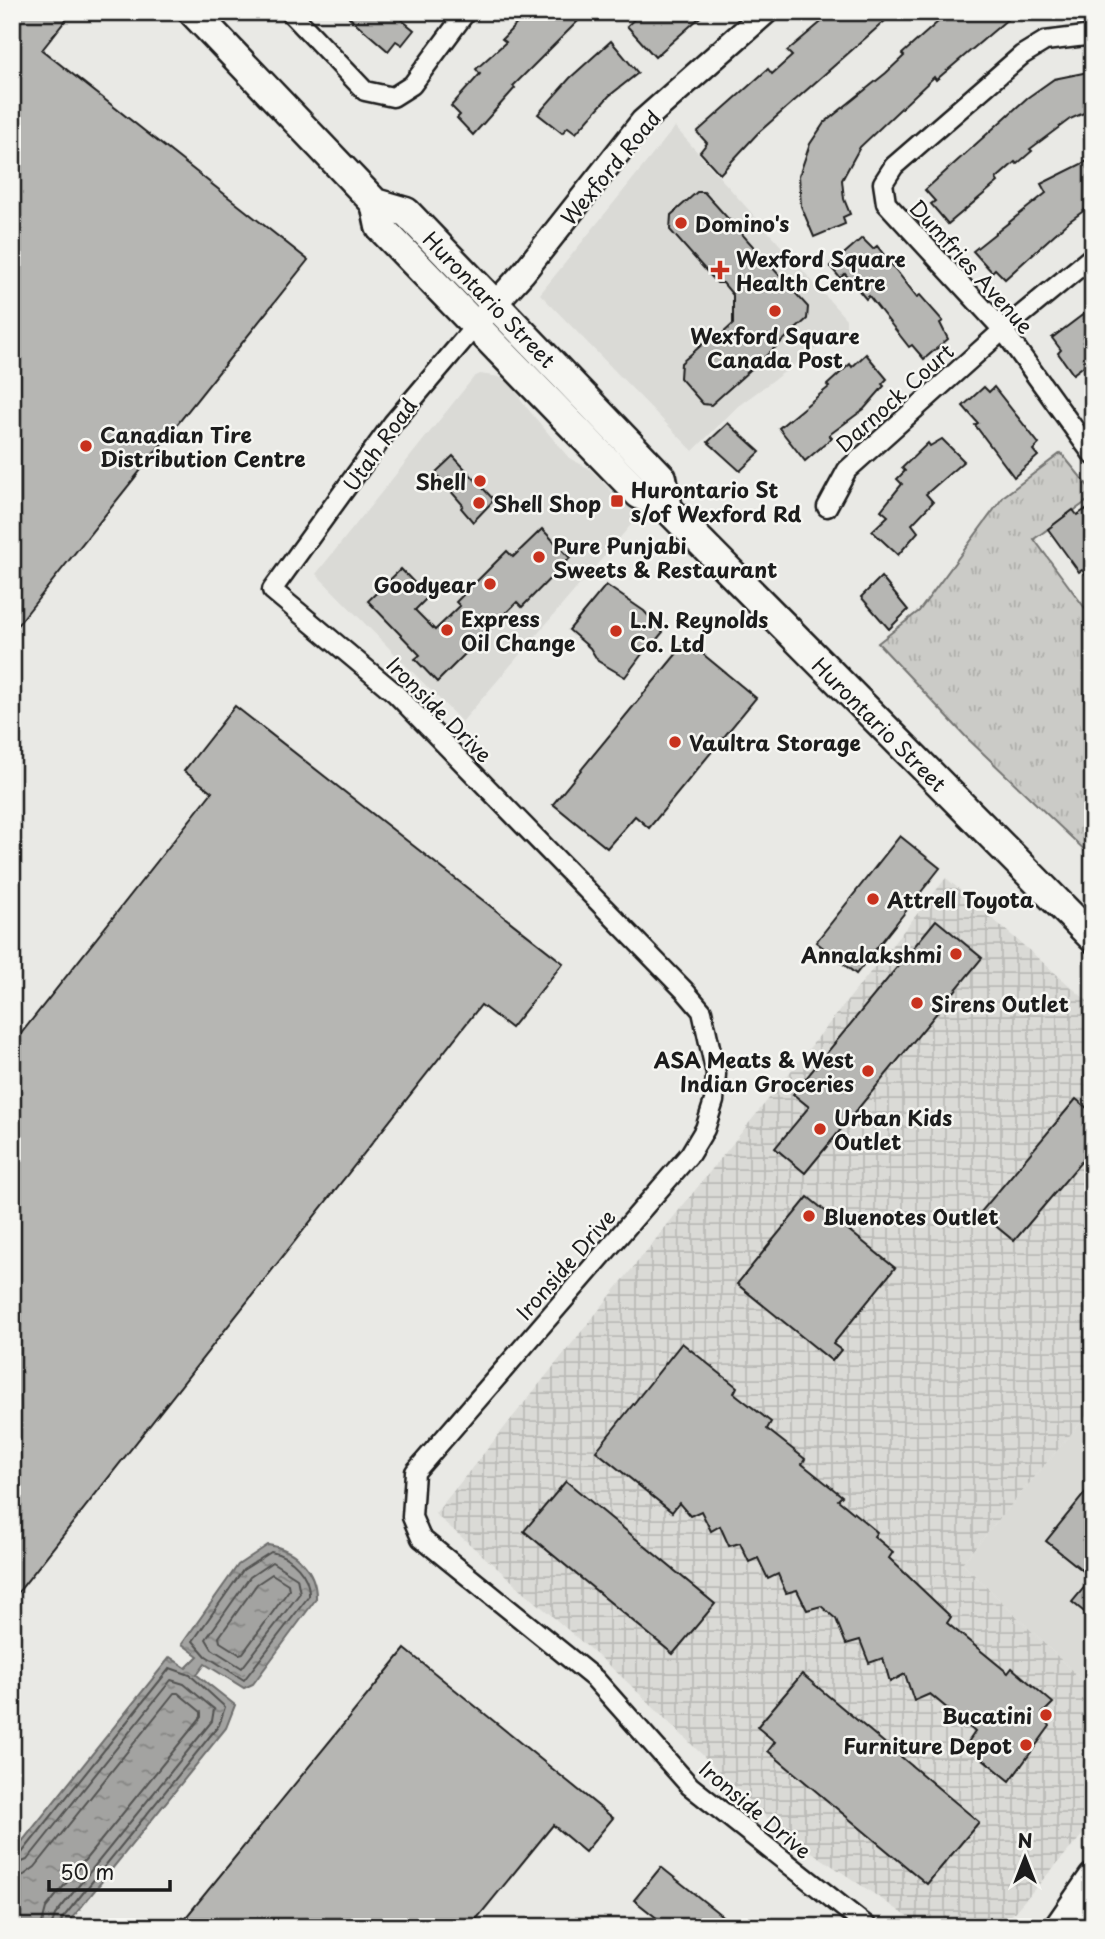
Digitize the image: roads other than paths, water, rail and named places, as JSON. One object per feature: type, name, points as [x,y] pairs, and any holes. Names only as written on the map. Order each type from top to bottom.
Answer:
[{"type":"main road","name":"Hurontario Street","points":[[192,12],[375,203],[406,212],[662,478],[668,509]]},
{"type":"main road","name":"Hurontario Street","points":[[375,203],[380,227],[639,494],[668,509],[1093,937]]},
{"type":"main road","points":[[1059,1927],[1093,1878]]},
{"type":"street","points":[[290,12],[365,91],[393,97],[412,85],[466,12]]},
{"type":"street","name":"Wexford Road","points":[[495,304],[523,273],[643,121],[766,12]]},
{"type":"street","name":"Dumfries Avenue","points":[[1093,35],[1045,41],[1022,55],[894,166],[883,183],[886,203],[1003,330],[1093,455]]},
{"type":"street","name":"Darnock Court","points":[[827,508],[847,470],[1003,330],[1093,256]]},
{"type":"street","name":"Utah Road","points":[[272,590],[393,423],[495,304]]},
{"type":"street","name":"Ironside Drive","points":[[272,590],[395,693],[684,990],[702,1011],[716,1074],[714,1101],[705,1129],[690,1154],[415,1472],[412,1517],[421,1538],[595,1679],[690,1786],[868,1927]]},
{"type":"water","points":[[268,1545],[287,1551],[303,1563],[313,1579],[316,1599],[253,1684],[244,1688],[205,1664],[197,1675],[235,1705],[226,1728],[65,1927],[12,1927],[12,1854],[170,1657],[186,1668],[198,1656],[182,1644],[238,1565]]},
{"type":"place","name":"Domino's","points":[[681,223]]},
{"type":"place","name":"Wexford Square Health Centre","points":[[720,270]]},
{"type":"place","name":"Wexford Square Canada Post","points":[[775,311]]},
{"type":"place","name":"Canadian Tire Distribution Centre","points":[[86,446]]},
{"type":"place","name":"Shell","points":[[480,481]]},
{"type":"place","name":"Hurontario St s/of Wexford Rd","points":[[617,501]]},
{"type":"place","name":"Shell Shop","points":[[479,503]]},
{"type":"place","name":"Pure Punjabi Sweets & Restaurant","points":[[539,557]]},
{"type":"place","name":"Goodyear","points":[[490,584]]},
{"type":"place","name":"Express Oil Change","points":[[447,630]]},
{"type":"place","name":"L.N. Reynolds Co. Ltd","points":[[616,631]]},
{"type":"place","name":"Vaultra Storage","points":[[675,742]]},
{"type":"place","name":"Attrell Toyota","points":[[873,899]]},
{"type":"place","name":"Annalakshmi","points":[[956,954]]},
{"type":"place","name":"Sirens Outlet","points":[[917,1003]]},
{"type":"place","name":"ASA Meats & West Indian Groceries","points":[[868,1071]]},
{"type":"place","name":"Urban Kids Outlet","points":[[820,1129]]},
{"type":"place","name":"Bluenotes Outlet","points":[[809,1216]]},
{"type":"place","name":"Bucatini","points":[[1046,1715]]},
{"type":"place","name":"Furniture Depot","points":[[1026,1745]]}]
